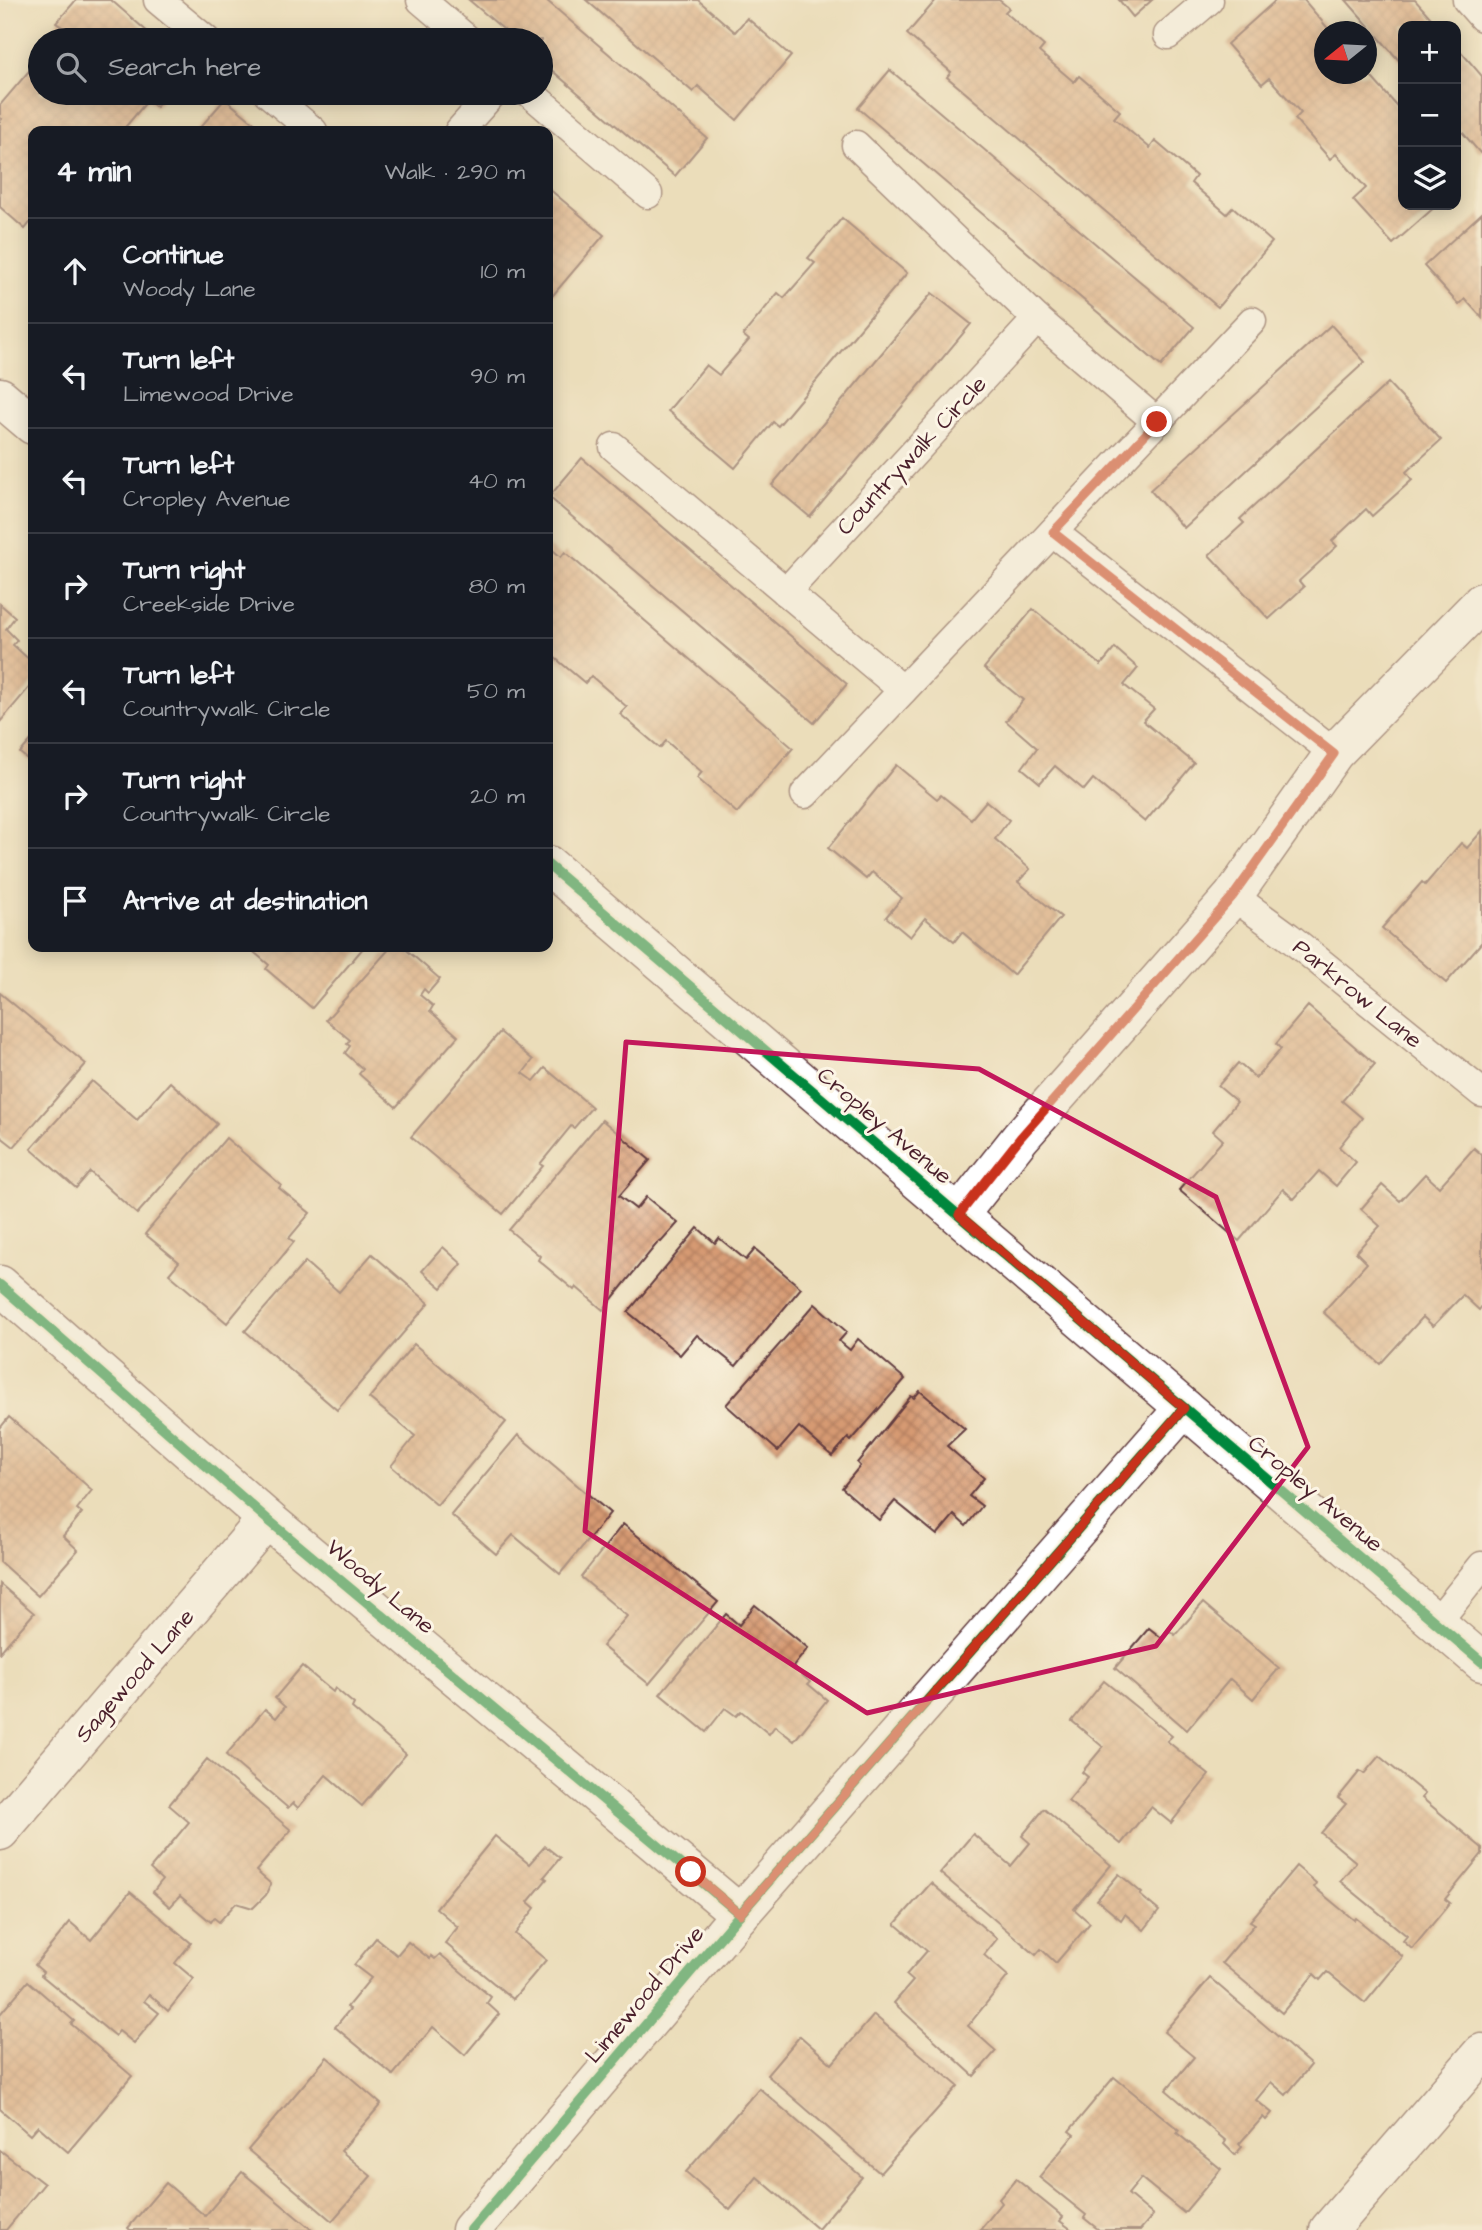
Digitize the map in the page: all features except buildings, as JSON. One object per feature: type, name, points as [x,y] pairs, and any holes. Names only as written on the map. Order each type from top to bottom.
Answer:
[{"type":"street","points":[[0,397],[28,421]]},
{"type":"street","points":[[959,1215],[1020,1138],[1233,896],[1334,754],[1482,602]]},
{"type":"street","name":"Cropley Avenue","points":[[553,869],[1482,1662]]},
{"type":"street","name":"Woody Lane","points":[[0,1285],[267,1520],[740,1914]]},
{"type":"street","name":"Limewood Drive","points":[[471,2230],[740,1914],[1184,1408]]},
{"type":"street","name":"Sagewood Lane","points":[[0,1831],[267,1520]]},
{"type":"street","points":[[1329,2230],[1482,2053]]},
{"type":"lane","points":[[158,0],[192,28]]},
{"type":"lane","points":[[421,0],[454,28]]},
{"type":"lane","points":[[1168,35],[1209,0]]},
{"type":"lane","points":[[1467,0],[1482,17]]},
{"type":"lane","points":[[282,105],[307,126]]},
{"type":"lane","points":[[463,126],[482,105]]},
{"type":"lane","points":[[544,105],[648,194]]},
{"type":"lane","points":[[856,145],[1037,318],[1157,422]]},
{"type":"lane","name":"Countrywalk Circle","points":[[786,592],[1037,318]]},
{"type":"lane","points":[[805,794],[1252,321]]},
{"type":"lane","points":[[614,447],[903,690]]},
{"type":"lane","points":[[1053,532],[1334,754]]},
{"type":"lane","name":"Parkrow Lane","points":[[1233,896],[1289,937],[1482,1093]]},
{"type":"lane","points":[[1436,1623],[1482,1566]]},
{"type":"highlighted area","points":[[626,1042],[979,1069],[1216,1197],[1308,1447],[1156,1646],[867,1713],[585,1531]]},
{"type":"cycle path","points":[[553,869],[1482,1662]]},
{"type":"cycle path","points":[[0,1285],[267,1519],[740,1914]]},
{"type":"cycle path","points":[[471,2230],[740,1914],[1184,1408]]},
{"type":"route","points":[[691,1872],[740,1914],[1184,1408],[959,1215],[1020,1138],[1233,896],[1334,754],[1053,532],[1157,422]]}]
